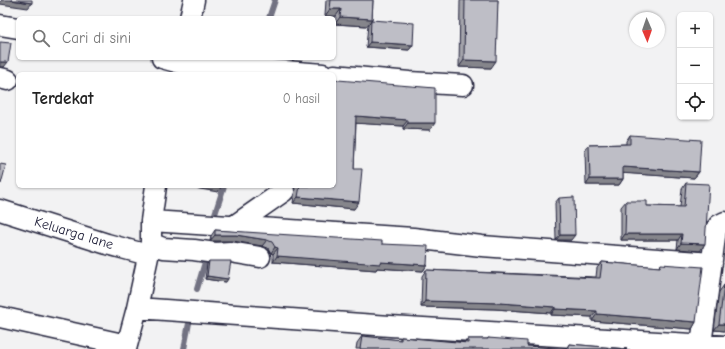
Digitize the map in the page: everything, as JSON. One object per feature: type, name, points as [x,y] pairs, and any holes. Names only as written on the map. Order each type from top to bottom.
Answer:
[{"type":"street","points":[[190,16],[194,0]]},
{"type":"street","points":[[0,24],[16,28]]},
{"type":"street","points":[[175,63],[296,72]]},
{"type":"street","points":[[336,75],[463,85]]},
{"type":"street","points":[[0,317],[127,347],[150,249],[151,221],[156,188]]},
{"type":"street","points":[[234,226],[284,191]]},
{"type":"street","name":"Keluarga lane","points":[[0,210],[99,242],[150,249],[163,248],[216,253],[230,252],[260,257]]},
{"type":"street","points":[[151,221],[413,238],[482,246],[712,263]]},
{"type":"street","points":[[701,345],[716,230],[719,225],[725,222]]},
{"type":"street","points":[[137,308],[390,326],[725,346]]},
{"type":"building","points":[[11,0],[32,0],[32,3]]},
{"type":"building","points":[[331,0],[373,0],[372,19],[340,17],[341,9],[330,9]]},
{"type":"building","points":[[465,0],[498,0],[496,61],[464,60]]},
{"type":"building","points":[[371,20],[414,23],[413,45],[370,42]]},
{"type":"building","points":[[0,42],[11,43],[8,62],[0,62]]},
{"type":"building","points":[[336,79],[435,88],[435,123],[408,123],[408,120],[356,116],[354,169],[362,169],[359,202],[298,197],[300,188],[336,188]]},
{"type":"building","points":[[630,135],[701,140],[699,172],[623,167],[623,179],[590,179],[589,145],[630,144]]},
{"type":"building","points":[[0,164],[6,165],[1,184],[0,183]]},
{"type":"building","points":[[686,183],[709,184],[705,244],[681,243],[682,234],[625,234],[626,201],[647,201],[647,206],[684,207]]},
{"type":"building","points":[[574,197],[575,235],[560,235],[559,198]]},
{"type":"building","points":[[215,230],[382,241],[382,244],[428,246],[427,265],[380,262],[380,264],[277,256],[278,248],[275,247],[272,242],[236,235],[215,235]]},
{"type":"building","points":[[209,261],[231,261],[228,279],[207,276]]},
{"type":"building","points":[[602,262],[660,267],[661,264],[703,267],[696,322],[597,314],[597,311],[555,309],[555,307],[500,303],[425,301],[426,270],[600,278]]},
{"type":"building","points":[[724,285],[725,324],[719,324]]},
{"type":"building","points":[[362,336],[401,340],[401,337],[468,343],[468,339],[488,338],[527,341],[527,346],[569,349],[360,349]]},
{"type":"building","points":[[569,344],[627,349],[569,349]]},
{"type":"waterway","points":[[270,16],[275,0]]},
{"type":"waterway","points":[[214,217],[223,188]]},
{"type":"waterway","points":[[197,289],[205,262]]},
{"type":"waterway","points":[[184,349],[189,323]]}]
